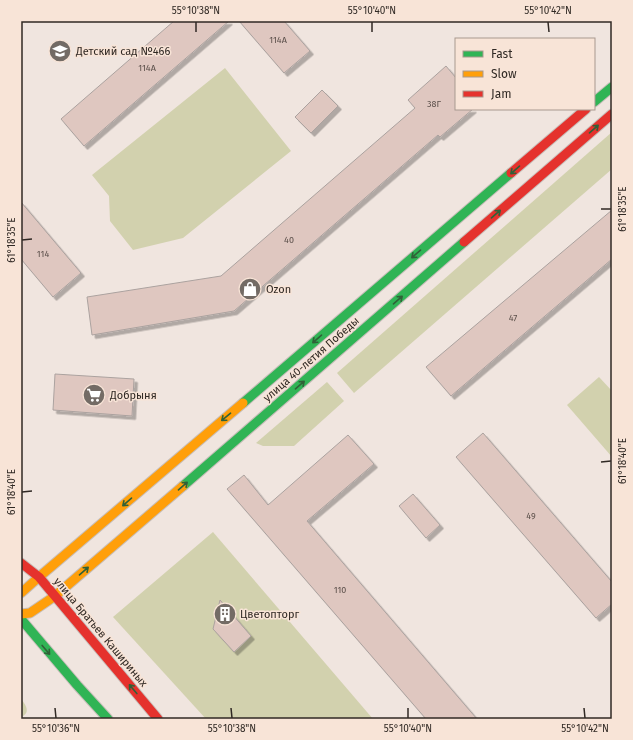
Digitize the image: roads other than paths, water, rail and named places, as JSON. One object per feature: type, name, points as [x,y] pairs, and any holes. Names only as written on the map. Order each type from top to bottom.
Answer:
[{"type":"street","points":[[595,101],[612,87]]},
{"type":"street","name":"улица 40-летия Победы","points":[[21,614],[30,613],[55,596],[551,152],[585,110]]},
{"type":"street","name":"улица 40-летия Победы","points":[[21,593],[551,152],[612,114]]},
{"type":"street","name":"улица Братьев Кашириных","points":[[21,563],[39,577],[158,719]]},
{"type":"street","points":[[21,620],[76,685],[108,719]]},
{"type":"place","name":"Детский сад №466","points":[[60,51]]},
{"type":"place","name":"Ozon","points":[[250,289]]},
{"type":"place","name":"Добрыня","points":[[94,395]]},
{"type":"place","name":"Цветопторг","points":[[225,614]]}]
